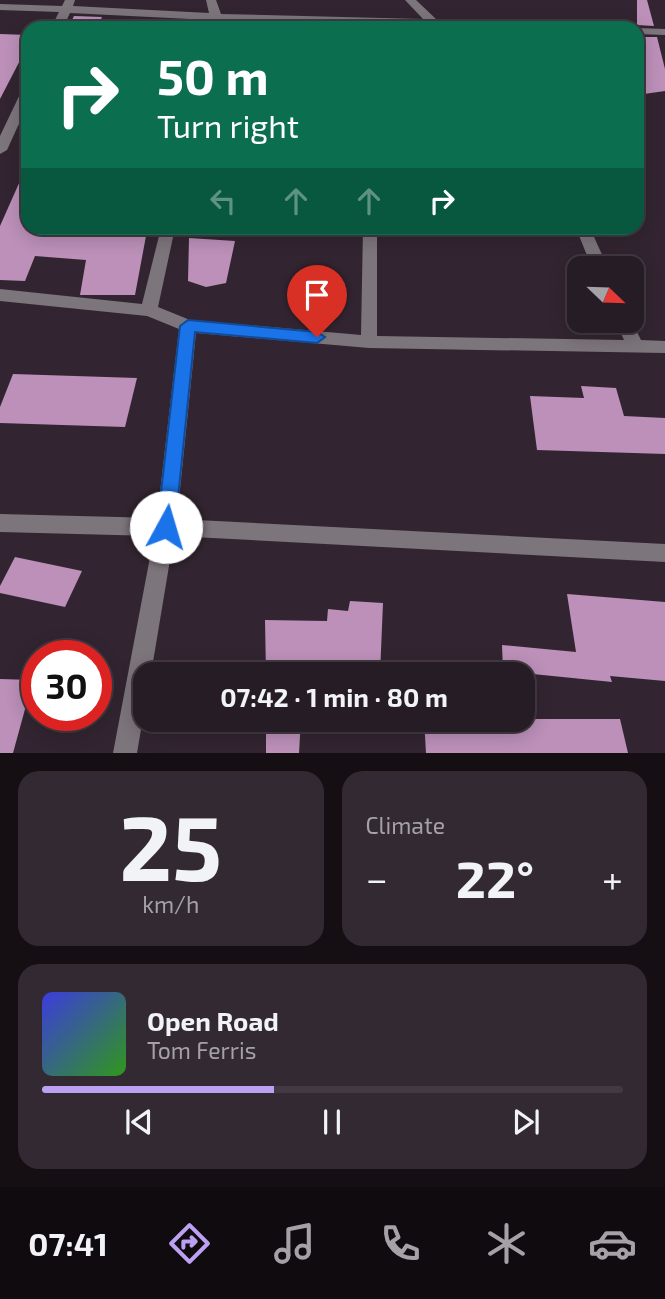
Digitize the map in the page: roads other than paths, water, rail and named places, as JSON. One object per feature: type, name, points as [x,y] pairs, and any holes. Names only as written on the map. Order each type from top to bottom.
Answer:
[{"type":"street","points":[[211,0],[215,21]]},
{"type":"street","points":[[410,0],[431,20]]},
{"type":"street","points":[[0,7],[68,4],[200,21]]},
{"type":"street","points":[[60,21],[68,4]]},
{"type":"street","points":[[419,21],[442,21]]},
{"type":"street","points":[[644,31],[665,32]]},
{"type":"street","points":[[0,150],[21,105]]},
{"type":"street","points":[[149,310],[166,235]]},
{"type":"street","points":[[369,342],[370,235]]},
{"type":"street","points":[[586,235],[595,256]]},
{"type":"street","points":[[0,295],[149,310],[188,326],[369,342],[665,347]]},
{"type":"street","points":[[125,753],[166,527],[188,326]]},
{"type":"street","points":[[629,333],[635,346]]},
{"type":"street","points":[[0,523],[166,527],[665,553]]}]
